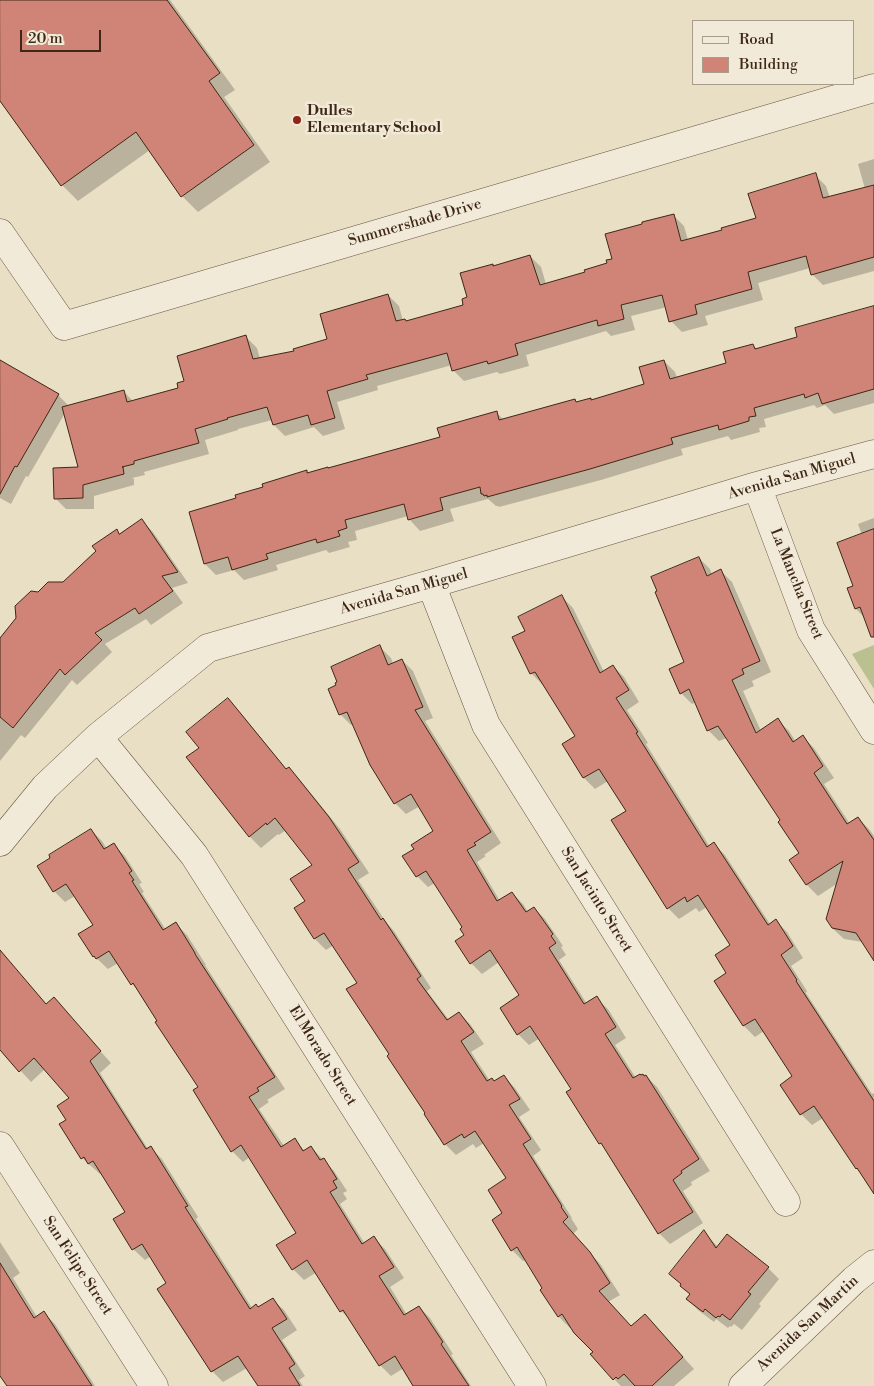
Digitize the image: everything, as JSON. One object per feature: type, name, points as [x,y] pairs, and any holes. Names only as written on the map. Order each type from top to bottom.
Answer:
[{"type":"street","name":"Summershade Drive","points":[[0,233],[64,326],[874,88]]},
{"type":"street","name":"Avenida San Miguel","points":[[0,842],[45,787],[98,737],[208,648],[431,584],[757,486],[874,454]]},
{"type":"street","name":"La Mancha Street","points":[[757,486],[811,630],[874,730]]},
{"type":"street","name":"San Jacinto Street","points":[[431,584],[486,725],[786,1202]]},
{"type":"street","name":"El Morado Street","points":[[98,737],[194,855],[532,1386]]},
{"type":"street","name":"San Felipe Street","points":[[0,1146],[154,1386]]},
{"type":"street","name":"Avenida San Martin","points":[[743,1386],[854,1280],[874,1264]]},
{"type":"green space","points":[[874,645],[874,689],[852,654]]},
{"type":"building","points":[[0,0],[167,0],[220,73],[209,81],[254,145],[181,197],[136,132],[61,186],[0,101]]},
{"type":"building","points":[[816,173],[823,198],[874,185],[874,257],[811,275],[806,256],[748,272],[752,289],[695,305],[697,314],[669,322],[662,295],[621,305],[624,319],[598,326],[597,320],[515,344],[518,355],[488,364],[487,361],[452,371],[447,353],[366,375],[368,379],[327,391],[335,418],[311,425],[308,415],[273,425],[267,407],[227,418],[195,429],[199,443],[134,461],[134,464],[122,467],[124,474],[83,485],[83,498],[54,499],[53,468],[78,467],[62,407],[124,390],[127,402],[178,388],[177,383],[184,381],[177,356],[246,335],[253,359],[294,351],[293,349],[327,339],[320,314],[388,294],[396,321],[405,319],[406,321],[463,305],[462,299],[467,297],[460,273],[530,255],[540,285],[585,272],[584,270],[607,263],[606,260],[612,259],[605,234],[674,214],[681,241],[722,230],[721,228],[756,218],[748,194]]},
{"type":"building","points":[[874,306],[874,389],[822,404],[818,393],[805,398],[804,394],[754,408],[756,416],[749,417],[749,421],[719,430],[718,425],[671,438],[673,444],[590,469],[487,497],[487,495],[481,494],[480,487],[440,498],[443,510],[408,520],[404,504],[345,520],[347,528],[338,531],[340,536],[317,543],[316,539],[266,554],[268,559],[232,570],[228,557],[204,564],[189,512],[236,498],[235,495],[263,487],[262,484],[307,470],[307,473],[328,468],[440,437],[437,428],[497,411],[499,420],[575,399],[576,402],[591,398],[591,400],[644,384],[639,367],[664,360],[670,379],[726,363],[723,352],[753,344],[755,349],[797,337],[795,328]]},
{"type":"building","points":[[0,360],[59,394],[0,494]]},
{"type":"building","points":[[142,519],[178,572],[162,576],[173,591],[139,614],[135,608],[95,633],[102,640],[65,675],[60,669],[13,728],[0,717],[0,638],[16,618],[15,606],[31,591],[38,592],[48,582],[63,582],[96,551],[92,546],[117,529],[119,534]]},
{"type":"building","points":[[874,529],[874,637],[871,637],[860,607],[855,609],[847,588],[853,586],[837,543]]},
{"type":"building","points":[[699,557],[707,576],[721,569],[760,661],[742,669],[744,674],[732,680],[756,733],[778,718],[793,742],[803,735],[823,766],[814,773],[847,824],[858,817],[874,840],[874,961],[856,933],[832,928],[826,919],[843,861],[806,885],[789,860],[799,853],[778,822],[780,820],[718,726],[707,731],[689,689],[680,694],[669,669],[684,662],[655,592],[657,591],[651,577]]},
{"type":"building","points":[[562,595],[600,673],[613,665],[629,690],[616,698],[707,847],[714,842],[768,925],[776,919],[793,946],[781,955],[874,1101],[874,1194],[814,1106],[800,1115],[780,1085],[792,1076],[755,1019],[743,1026],[714,981],[726,973],[715,955],[730,945],[698,895],[687,902],[685,897],[667,909],[611,820],[626,811],[599,769],[583,778],[562,744],[575,736],[535,672],[530,674],[512,637],[525,631],[518,617]]},
{"type":"building","points":[[380,645],[388,665],[402,659],[423,707],[415,710],[491,832],[467,850],[497,901],[512,892],[526,912],[534,907],[553,934],[551,936],[556,943],[549,948],[584,1004],[597,996],[616,1027],[605,1034],[633,1078],[640,1074],[646,1075],[699,1159],[681,1171],[682,1173],[673,1180],[693,1212],[658,1234],[601,1143],[599,1144],[566,1092],[571,1089],[530,1026],[517,1035],[500,1008],[519,995],[490,950],[470,964],[455,941],[464,935],[460,929],[462,927],[426,871],[416,877],[402,856],[414,849],[411,845],[433,831],[411,794],[394,804],[370,765],[347,712],[339,715],[328,689],[336,685],[335,683],[337,682],[331,667]]},
{"type":"building","points":[[228,698],[286,769],[289,767],[329,817],[359,862],[348,869],[421,976],[417,979],[447,1020],[459,1012],[474,1032],[461,1041],[487,1081],[492,1078],[494,1081],[504,1075],[520,1099],[509,1105],[531,1139],[523,1144],[568,1217],[563,1222],[590,1252],[610,1283],[599,1291],[631,1326],[645,1314],[683,1357],[652,1386],[635,1386],[624,1374],[618,1379],[616,1377],[613,1380],[590,1354],[593,1352],[574,1333],[562,1314],[558,1317],[540,1290],[542,1288],[517,1247],[511,1251],[492,1220],[502,1213],[488,1190],[506,1178],[475,1131],[464,1138],[462,1134],[444,1145],[387,1056],[389,1054],[346,989],[357,983],[324,933],[314,939],[294,908],[305,901],[290,879],[312,865],[275,818],[249,837],[186,757],[199,748],[186,732]]},
{"type":"building","points":[[91,829],[104,849],[114,843],[132,871],[129,873],[134,880],[132,881],[163,930],[176,922],[275,1077],[257,1088],[259,1091],[249,1097],[281,1147],[295,1138],[303,1151],[311,1146],[320,1160],[324,1158],[337,1179],[333,1181],[337,1188],[330,1192],[362,1244],[374,1236],[394,1267],[379,1276],[404,1315],[419,1306],[469,1386],[413,1386],[395,1356],[379,1366],[343,1310],[340,1312],[307,1260],[292,1270],[276,1245],[296,1233],[241,1145],[231,1152],[193,1090],[198,1087],[155,1022],[157,1021],[133,983],[131,985],[109,951],[96,959],[93,957],[78,934],[93,925],[66,884],[53,892],[37,866],[50,858],[49,855]]},
{"type":"building","points":[[0,950],[46,1004],[54,997],[101,1051],[90,1061],[146,1149],[151,1146],[188,1206],[185,1207],[250,1309],[256,1304],[258,1307],[273,1298],[287,1319],[272,1328],[295,1364],[289,1368],[300,1386],[258,1386],[238,1356],[211,1372],[157,1289],[166,1283],[142,1244],[132,1250],[113,1219],[125,1212],[93,1161],[88,1164],[84,1157],[81,1159],[59,1124],[66,1120],[57,1106],[69,1098],[34,1058],[19,1072],[0,1050]]},
{"type":"building","points":[[704,1230],[716,1248],[727,1234],[769,1267],[748,1292],[751,1294],[730,1320],[722,1314],[716,1318],[705,1309],[703,1312],[686,1299],[690,1294],[669,1274]]},
{"type":"building","points":[[0,1263],[34,1318],[44,1311],[92,1386],[7,1386],[0,1376]]},
{"type":"place","name":"Dulles Elementary School","points":[[297,120]]}]
